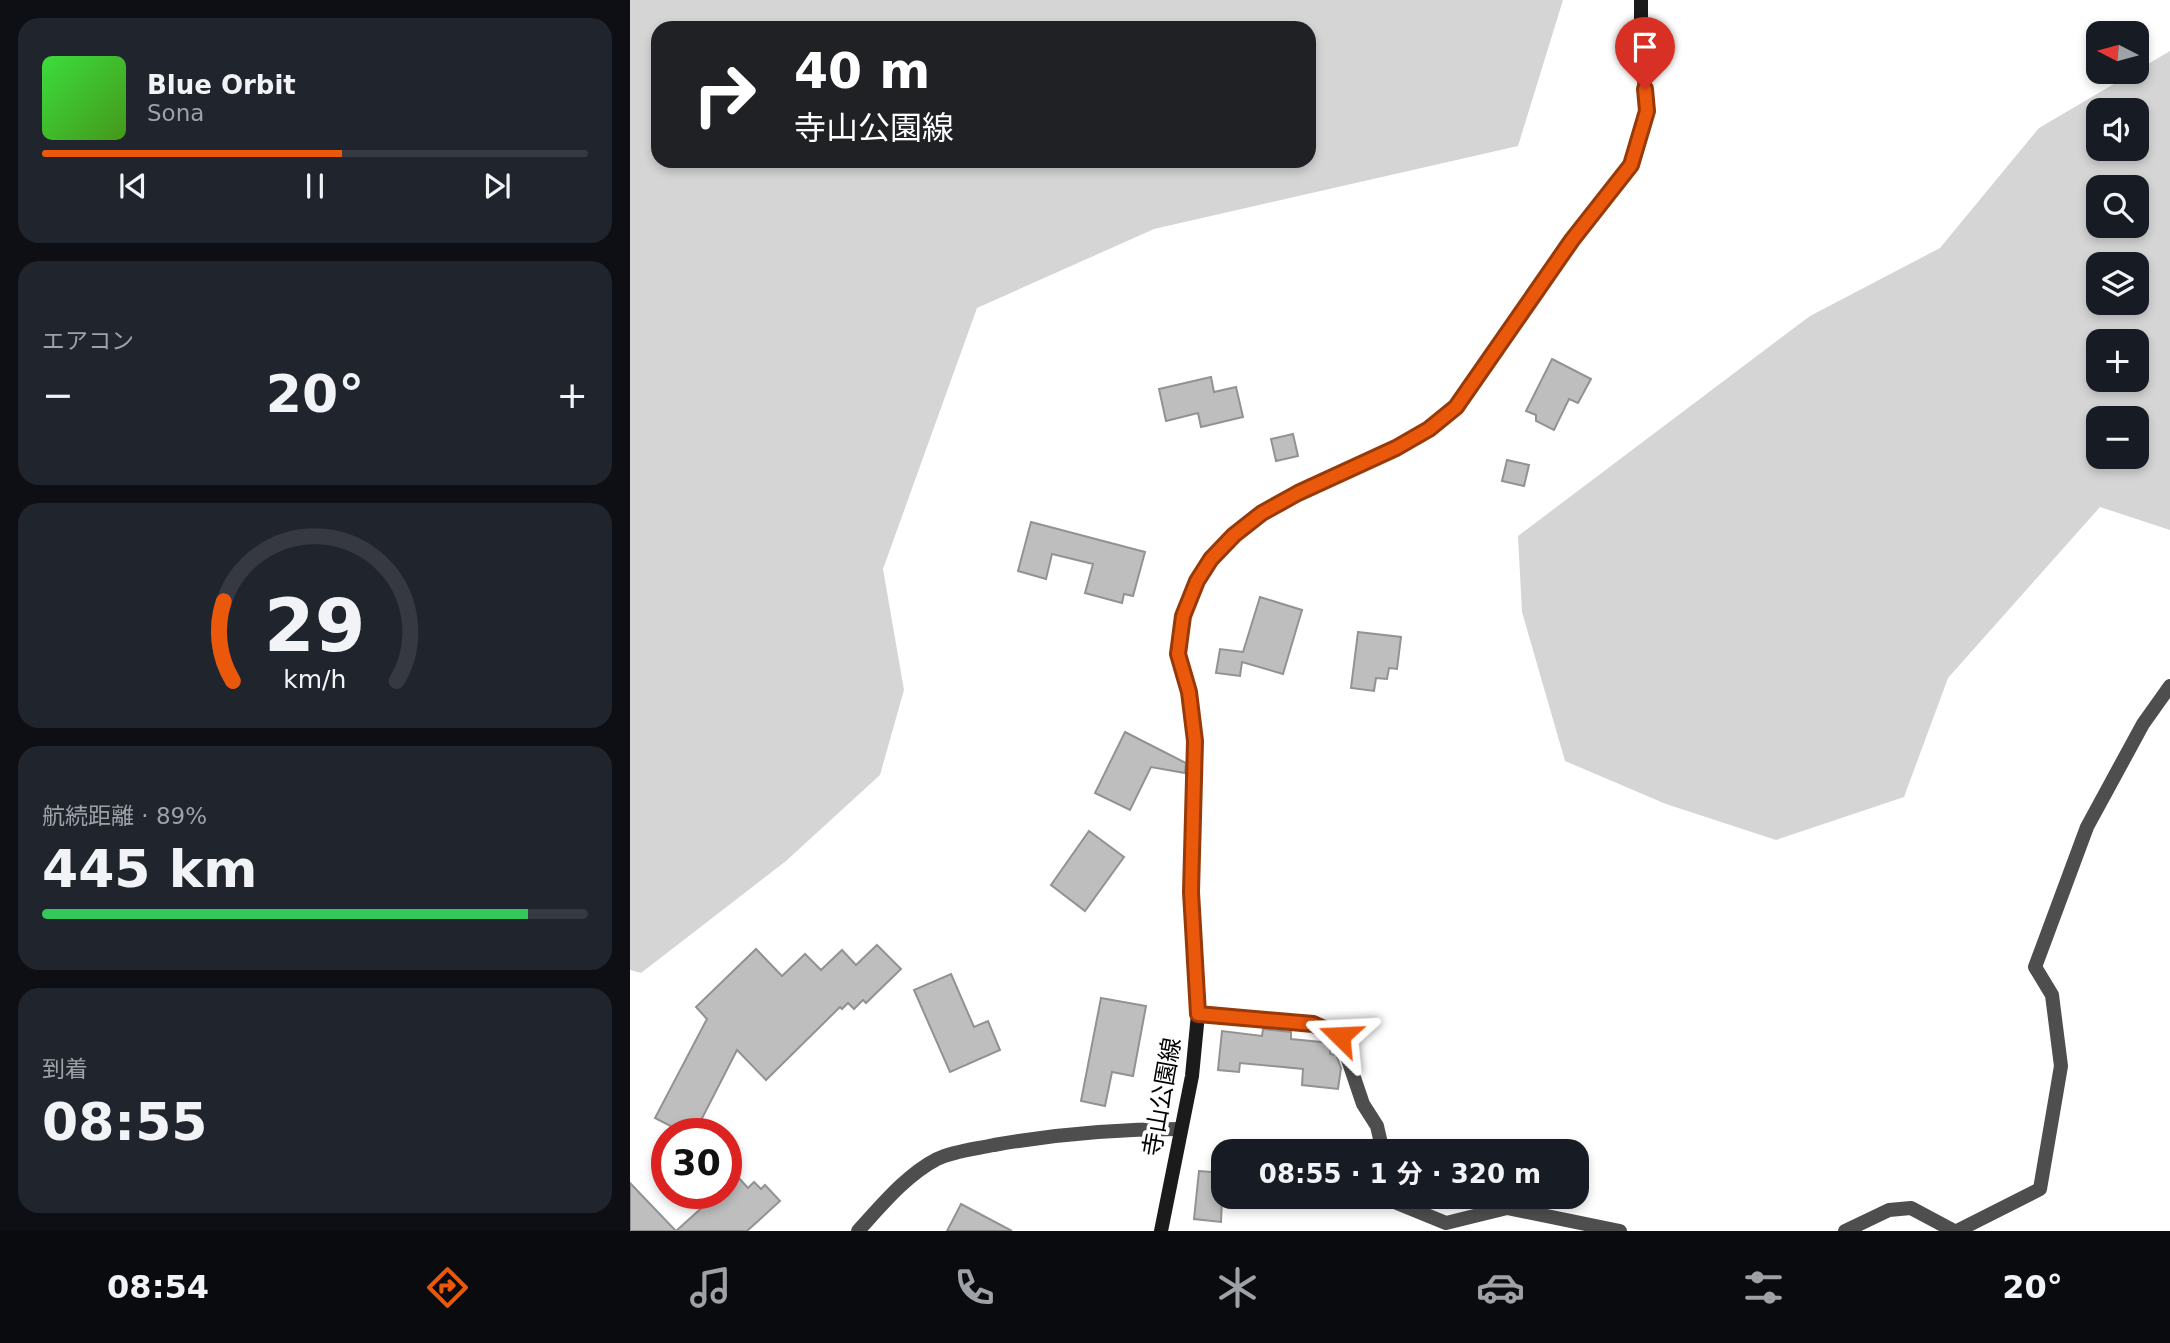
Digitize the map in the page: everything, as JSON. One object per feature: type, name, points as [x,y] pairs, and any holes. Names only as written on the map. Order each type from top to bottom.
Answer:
[{"type":"main road","name":"寺山公園線","points":[[1161,1231],[1192,1076],[1198,1014],[1191,892],[1195,741],[1189,692],[1178,654],[1183,616],[1197,581],[1211,559],[1234,535],[1262,513],[1298,493],[1396,448],[1429,429],[1456,407],[1572,240],[1631,165],[1647,111],[1641,46],[1641,0]]},
{"type":"street","points":[[1845,1231],[1889,1210],[1910,1208],[1956,1231],[2040,1189],[2060,1066],[2052,995],[2035,967],[2087,827],[2143,724],[2170,686]]},
{"type":"street","points":[[1198,1014],[1313,1024],[1340,1036],[1363,1104],[1377,1126],[1380,1139]]},
{"type":"street","points":[[858,1231],[918,1172],[937,1159],[956,1152],[1110,1129],[1180,1129]]},
{"type":"street","points":[[1412,1209],[1446,1223],[1503,1209]]},
{"type":"street","points":[[1512,1209],[1620,1231]]},
{"type":"shaded area","points":[[630,0],[1563,0],[1518,146],[1154,229],[977,308],[883,569],[904,690],[880,775],[786,861],[641,973],[630,970]]},
{"type":"shaded area","points":[[2170,51],[2170,530],[2100,507],[1948,678],[1904,797],[1776,840],[1666,804],[1565,761],[1522,612],[1518,536],[1810,316],[1940,248],[2039,128],[2086,100],[2086,161],[2149,161],[2149,98],[2090,98],[2114,84],[2149,84],[2149,63]]},
{"type":"building","points":[[1552,359],[1591,379],[1578,403],[1569,399],[1554,430],[1536,421],[1536,415],[1526,411]]},
{"type":"building","points":[[1211,377],[1214,392],[1236,387],[1243,417],[1201,427],[1198,413],[1166,421],[1159,389]]},
{"type":"building","points":[[1293,434],[1298,456],[1276,461],[1271,439]]},
{"type":"building","points":[[1507,460],[1529,465],[1524,486],[1502,481]]},
{"type":"building","points":[[1031,522],[1145,552],[1133,596],[1124,594],[1122,603],[1085,593],[1093,564],[1052,554],[1046,579],[1018,571]]},
{"type":"building","points":[[1260,597],[1302,610],[1283,674],[1242,662],[1240,676],[1216,673],[1220,649],[1243,652]]},
{"type":"building","points":[[1358,632],[1401,637],[1397,669],[1389,668],[1387,679],[1376,678],[1374,691],[1351,688]]},
{"type":"building","points":[[1125,732],[1186,763],[1185,773],[1151,767],[1130,810],[1095,793]]},
{"type":"building","points":[[1089,831],[1124,857],[1085,911],[1051,885]]},
{"type":"building","points":[[877,945],[901,969],[866,1003],[863,1000],[854,1009],[848,1003],[842,1009],[840,1007],[766,1080],[737,1050],[702,1118],[655,1118],[707,1019],[696,1007],[756,949],[782,976],[805,954],[821,970],[842,950],[856,965]]},
{"type":"building","points":[[951,974],[974,1027],[988,1021],[1000,1050],[950,1072],[914,990]]},
{"type":"building","points":[[1101,998],[1146,1006],[1133,1076],[1112,1072],[1105,1106],[1081,1101]]},
{"type":"building","points":[[1263,1029],[1291,1032],[1291,1039],[1331,1043],[1330,1054],[1336,1055],[1341,1068],[1338,1089],[1302,1085],[1303,1069],[1240,1063],[1239,1072],[1218,1070],[1222,1031],[1262,1036]]},
{"type":"building","points":[[1199,1171],[1211,1172],[1211,1209],[1222,1209],[1221,1222],[1194,1219]]},
{"type":"building","points":[[742,1181],[748,1188],[754,1182],[761,1189],[765,1185],[780,1201],[747,1231],[676,1231],[700,1209],[742,1209]]},
{"type":"building","points":[[630,1183],[651,1205],[651,1209],[655,1209],[676,1231],[630,1231]]},
{"type":"building","points":[[961,1204],[1012,1231],[947,1231]]},
{"type":"route","points":[[1340,1036],[1313,1024],[1198,1014],[1191,892],[1195,741],[1189,692],[1178,654],[1183,616],[1197,581],[1211,559],[1234,535],[1262,513],[1298,493],[1396,448],[1429,429],[1456,407],[1572,240],[1631,165],[1647,111],[1645,89]]}]
